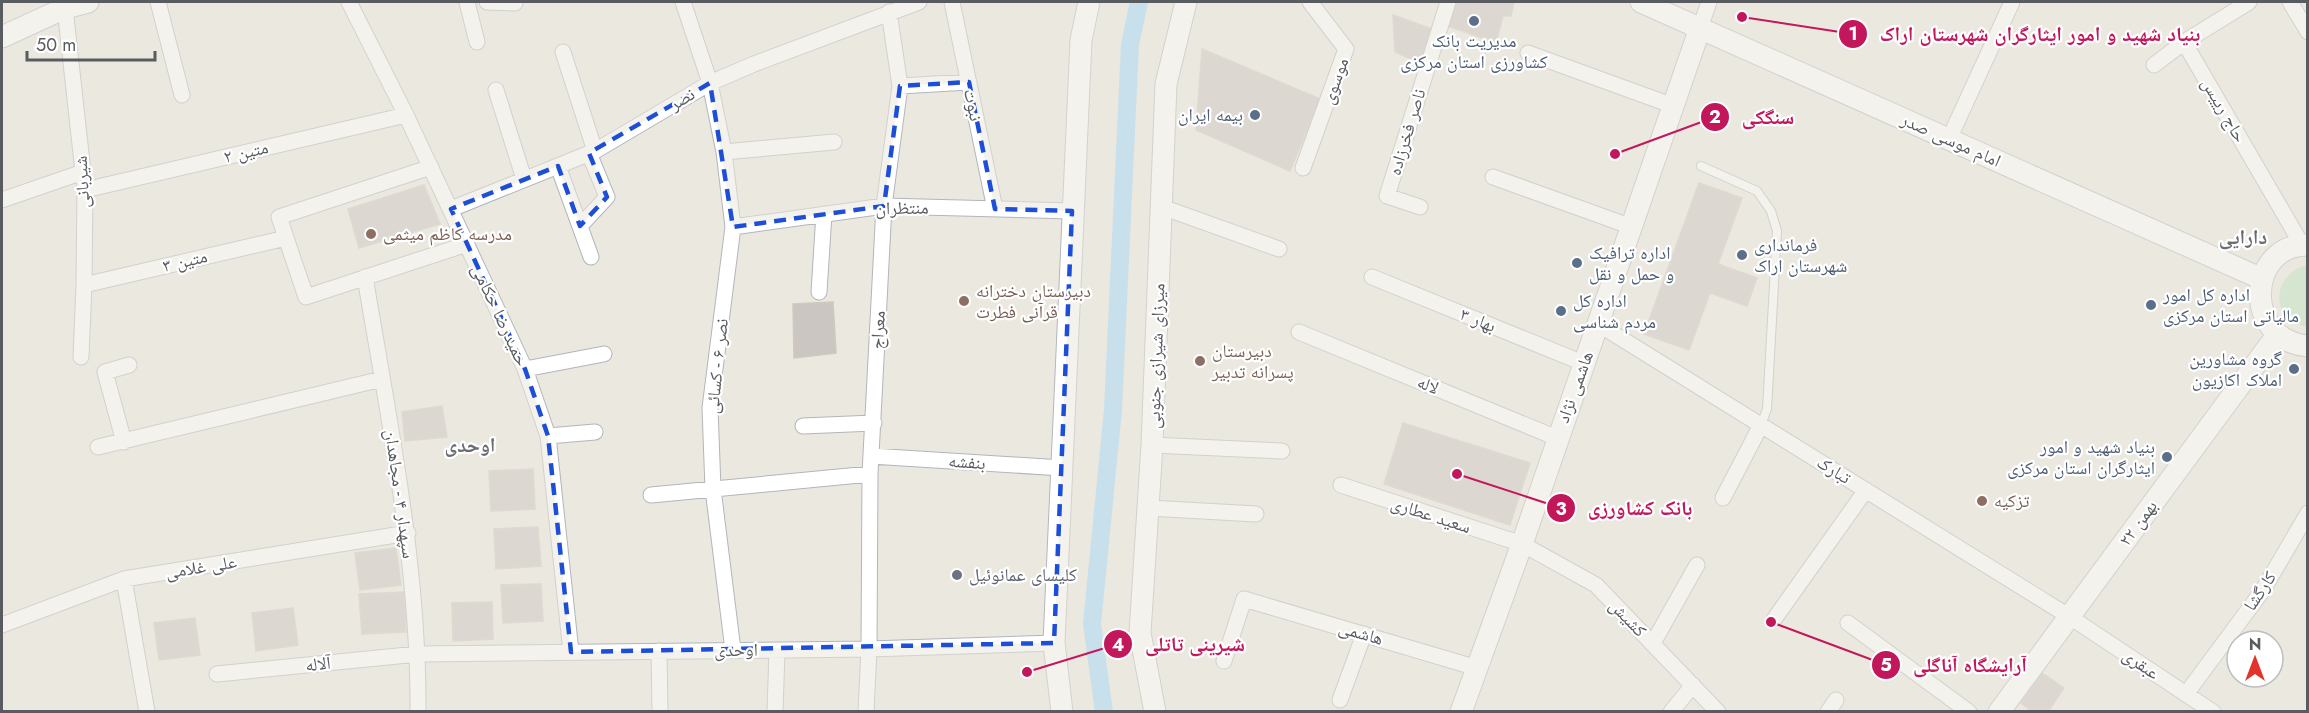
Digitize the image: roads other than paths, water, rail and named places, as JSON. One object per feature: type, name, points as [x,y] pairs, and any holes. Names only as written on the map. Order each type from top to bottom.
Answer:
[{"type":"street","points":[[2,32],[65,8],[88,2]]},
{"type":"street","points":[[158,2],[182,95]]},
{"type":"street","name":"حمیدرضا حکامی","points":[[350,2],[451,209],[525,369],[548,436],[572,652]]},
{"type":"street","points":[[467,2],[477,42]]},
{"type":"street","points":[[487,2],[515,3]]},
{"type":"street","name":"نصر ۶ - کسائی","points":[[683,2],[710,83],[724,152],[733,227],[710,408],[713,489],[733,650]]},
{"type":"street","name":"نصر","points":[[451,209],[592,152],[710,83],[754,64],[919,2]]},
{"type":"street","name":"نبوت","points":[[952,2],[995,209]]},
{"type":"street","points":[[1062,711],[1054,643],[1081,40],[1089,2]]},
{"type":"street","name":"میرزای شیرازی جنوبی","points":[[1155,711],[1140,633],[1152,445],[1166,84],[1186,2]]},
{"type":"street","name":"موسوی","points":[[1303,168],[1347,50],[1310,2]]},
{"type":"street","name":"ناصر فخرزاده","points":[[1420,207],[1387,196],[1448,2]]},
{"type":"street","name":"امام موسی صدر","points":[[1641,2],[2262,279]]},
{"type":"street","points":[[1700,28],[1709,2]]},
{"type":"street","points":[[1949,139],[2012,2]]},
{"type":"street","points":[[2154,65],[2184,42],[2249,2]]},
{"type":"street","points":[[2290,2],[2307,32]]},
{"type":"street","name":"شیربانی","points":[[65,8],[85,190],[81,357]]},
{"type":"street","name":"معراج","points":[[866,711],[869,649],[870,474],[884,206],[900,86],[889,12]]},
{"type":"street","name":"هاشمی نژاد","points":[[1461,711],[1522,544],[1632,227],[1671,105],[1700,28]]},
{"type":"street","name":"حاج رییس","points":[[2184,42],[2305,245]]},
{"type":"street","points":[[563,52],[607,197],[580,226]]},
{"type":"street","points":[[1528,53],[1671,105]]},
{"type":"street","points":[[900,86],[969,82]]},
{"type":"street","points":[[496,90],[524,179]]},
{"type":"street","name":"متین ۲","points":[[85,190],[406,115]]},
{"type":"street","points":[[724,152],[834,142]]},
{"type":"street","points":[[558,166],[591,257]]},
{"type":"street","points":[[431,168],[279,217],[306,297],[467,244]]},
{"type":"street","points":[[2,200],[83,172]]},
{"type":"street","points":[[1493,177],[1632,227]]},
{"type":"street","name":"منتظران","points":[[733,227],[884,206],[1072,211]]},
{"type":"street","points":[[1162,207],[1280,249]]},
{"type":"street","points":[[819,292],[824,214]]},
{"type":"street","name":"متین ۳","points":[[84,285],[286,238]]},
{"type":"street","points":[[2305,245],[2289,249],[2277,256],[2268,267],[2260,289],[2261,309],[2270,327],[2288,341],[2307,346]]},
{"type":"street","name":"سپهدار ۴ - مجاهدان","points":[[365,277],[408,533],[418,654],[418,711]]},
{"type":"street","name":"بهار ۳","points":[[1372,277],[1583,363]]},
{"type":"street","name":"تبارک","points":[[1598,324],[2070,616]]},
{"type":"street","name":"لاله","points":[[1299,332],[1557,438]]},
{"type":"street","name":"۲۲ بهمن","points":[[1999,711],[2277,334]]},
{"type":"street","points":[[525,369],[604,354]]},
{"type":"street","points":[[124,442],[105,372],[129,365]]},
{"type":"street","points":[[98,447],[382,379]]},
{"type":"street","points":[[803,426],[873,423]]},
{"type":"street","points":[[1723,498],[1761,425]]},
{"type":"street","points":[[548,436],[595,432]]},
{"type":"street","points":[[1152,445],[1282,451]]},
{"type":"street","name":"بنفشه","points":[[871,456],[1062,468]]},
{"type":"street","points":[[651,495],[870,474]]},
{"type":"street","name":"سعید عطاری","points":[[1341,485],[1522,544]]},
{"type":"street","points":[[1775,618],[1866,490]]},
{"type":"street","points":[[1149,508],[1256,514]]},
{"type":"street","name":"کارگشا","points":[[2186,694],[2263,590],[2307,514]]},
{"type":"street","name":"علی غلامی","points":[[2,625],[124,579],[408,533]]},
{"type":"street","name":"کشیش","points":[[1522,544],[1596,585],[1718,711]]},
{"type":"street","points":[[1653,643],[1697,565]]},
{"type":"street","points":[[124,579],[147,711]]},
{"type":"street","name":"هاشمی","points":[[1224,661],[1244,600],[1477,668]]},
{"type":"street","name":"عبقری","points":[[2070,616],[2186,694],[2204,709]]},
{"type":"street","points":[[1848,623],[1969,711]]},
{"type":"street","points":[[1340,700],[1364,634]]},
{"type":"street","name":"اوحدی","points":[[418,654],[869,649],[1054,643]]},
{"type":"street","points":[[775,711],[777,650]]},
{"type":"street","points":[[659,651],[660,711]]},
{"type":"street","name":"آلاله","points":[[217,674],[418,654]]},
{"type":"street","points":[[1671,711],[1693,685]]},
{"type":"lane","points":[[1701,165],[1757,191],[1771,211],[1777,231],[1767,409],[1761,425]]},
{"type":"waterway","points":[[1104,712],[1092,624],[1113,410],[1130,44],[1139,2]]},
{"type":"place","name":"بنیاد شهید و امور ایثارگران شهرستان اراک","points":[[1742,17]]},
{"type":"place","name":"مدیریت بانک کشاورزی استان مرکزی","points":[[1474,21]]},
{"type":"place","name":"بیمه ایران","points":[[1255,115]]},
{"type":"place","name":"سنگکی","points":[[1615,154]]},
{"type":"place","name":"مدرسه كاظم ميثمى","points":[[371,234]]},
{"type":"place","name":"فرمانداری شهرستان اراک","points":[[1742,255]]},
{"type":"place","name":"اداره ترافیک و حمل و نقل","points":[[1577,263]]},
{"type":"place","name":"دبیرستان دخترانه قرآنی فطرت","points":[[964,301]]},
{"type":"place","name":"اداره کل امور مالیاتی استان مرکزی","points":[[2151,305]]},
{"type":"place","name":"اداره کل مردم شناسی","points":[[1561,311]]},
{"type":"place","name":"دبیرستان پسرانه تدبیر","points":[[1200,361]]},
{"type":"place","name":"گروه مشاورین املاک اکازیون","points":[[2294,369]]},
{"type":"place","name":"بنیاد شهید و امور ایثارگران استان مرکزی","points":[[2167,457]]},
{"type":"place","name":"بانک کشاورزی","points":[[1457,474]]},
{"type":"place","name":"تزکیه","points":[[1982,501]]},
{"type":"place","name":"کلیسای عمانوئیل","points":[[957,575]]},
{"type":"place","name":"آرایشگاه آناگلی","points":[[1771,622]]},
{"type":"place","name":"شیرینی تاتلی","points":[[1027,672]]},
{"type":"district","name":"دارایی","points":[[2243,237]]},
{"type":"district","name":"اوحدی","points":[[470,445]]}]
